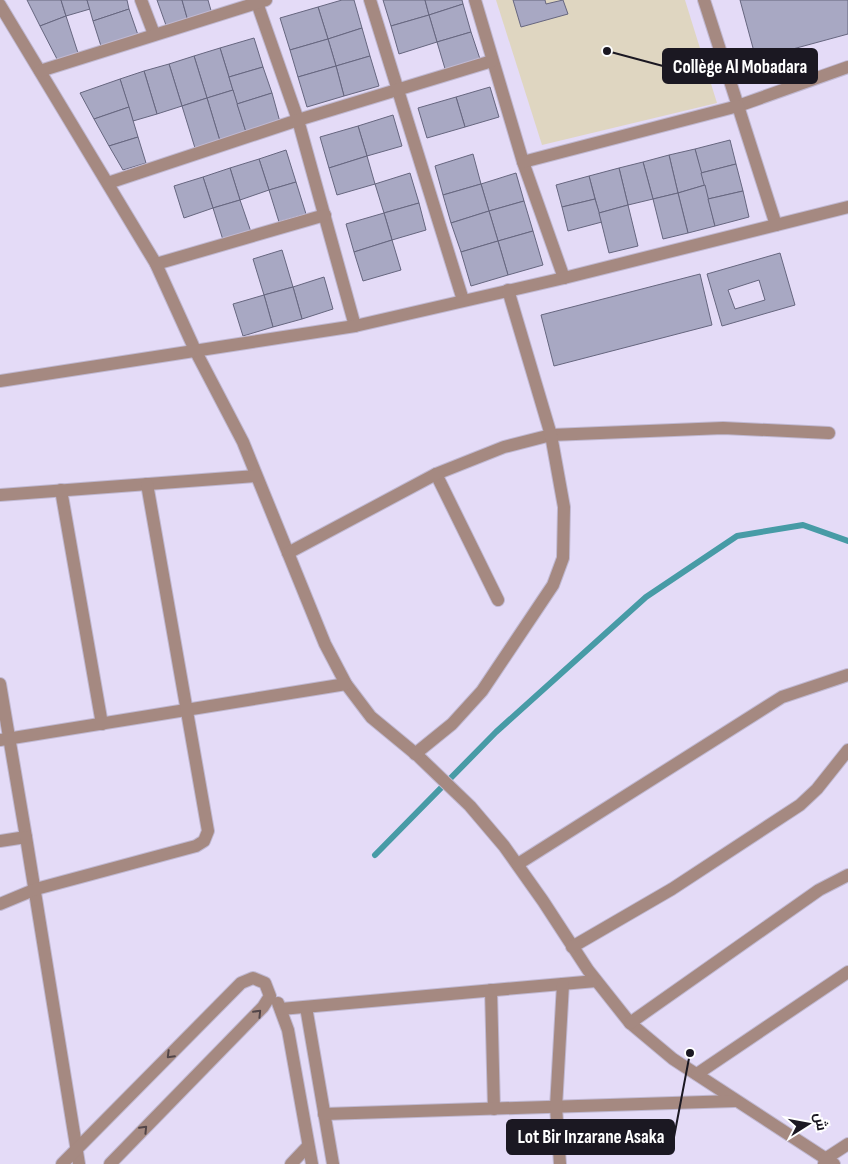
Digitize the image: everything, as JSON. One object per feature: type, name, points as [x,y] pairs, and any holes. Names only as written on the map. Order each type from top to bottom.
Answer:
[{"type":"street","points":[[141,0],[154,34]]},
{"type":"street","points":[[370,0],[462,300]]},
{"type":"street","points":[[475,0],[523,162],[564,278]]},
{"type":"street","points":[[704,0],[776,224]]},
{"type":"street","points":[[40,71],[260,1],[298,120],[355,326]]},
{"type":"street","points":[[0,5],[156,264],[195,350],[242,442],[325,644],[346,684],[371,717],[416,755],[470,806],[518,864],[572,947],[596,981],[630,1023],[673,1059],[828,1162],[848,1144]]},
{"type":"street","points":[[108,183],[298,120],[492,61]]},
{"type":"street","points":[[523,162],[738,106],[848,67]]},
{"type":"street","points":[[0,381],[355,326],[564,278],[848,207]]},
{"type":"street","points":[[156,264],[325,215]]},
{"type":"street","points":[[416,755],[452,724],[482,691],[552,585],[563,558],[565,536],[564,508],[551,436],[508,290]]},
{"type":"street","points":[[288,553],[436,474],[504,447],[551,436],[723,428],[828,433]]},
{"type":"street","points":[[436,474],[498,600]]},
{"type":"street","points":[[0,495],[256,476]]},
{"type":"street","points":[[0,904],[36,890],[196,846],[204,841],[208,830],[147,484]]},
{"type":"street","points":[[61,490],[102,724]]},
{"type":"street","points":[[518,864],[782,697],[848,675]]},
{"type":"street","points":[[0,684],[4,739],[36,890],[79,1164]]},
{"type":"street","points":[[4,739],[346,684]]},
{"type":"street","points":[[572,947],[672,889],[800,805],[816,789],[848,750]]},
{"type":"street","points":[[0,841],[26,837]]},
{"type":"street","points":[[630,1023],[819,890],[848,875]]},
{"type":"street","points":[[697,1074],[848,972]]},
{"type":"street","points":[[62,1164],[247,979],[260,979],[282,1009],[288,1030],[312,1164]]},
{"type":"street","points":[[282,1009],[596,981]]},
{"type":"street","points":[[560,1164],[556,1107],[563,984]]},
{"type":"street","points":[[110,1164],[263,1007],[270,996],[269,989]]},
{"type":"street","points":[[492,990],[494,1109]]},
{"type":"street","points":[[306,1007],[333,1164]]},
{"type":"street","points":[[324,1114],[735,1101]]},
{"type":"street","points":[[291,1164],[308,1146]]},
{"type":"shaded area","points":[[496,0],[685,0],[717,103],[542,145]]},
{"type":"building","points":[[27,0],[61,0],[66,16],[40,26]]},
{"type":"building","points":[[61,0],[87,0],[90,9],[66,16]]},
{"type":"building","points":[[87,0],[127,0],[129,9],[93,21]]},
{"type":"building","points":[[157,0],[182,0],[188,21],[167,28]]},
{"type":"building","points":[[182,0],[208,0],[212,14],[188,21]]},
{"type":"building","points":[[342,0],[354,0],[362,28],[328,39],[318,7]]},
{"type":"building","points":[[383,0],[425,0],[429,15],[391,26]]},
{"type":"building","points":[[425,0],[462,0],[463,4],[429,15]]},
{"type":"building","points":[[513,0],[545,0],[546,4],[563,0],[568,14],[521,27]]},
{"type":"building","points":[[740,0],[848,0],[848,34],[756,59]]},
{"type":"building","points":[[463,4],[471,32],[437,42],[429,15]]},
{"type":"building","points":[[318,7],[328,39],[290,50],[280,18]]},
{"type":"building","points":[[129,9],[138,35],[101,46],[93,21]]},
{"type":"building","points":[[429,15],[437,42],[399,54],[391,26]]},
{"type":"building","points":[[66,16],[78,53],[58,61],[40,26]]},
{"type":"building","points":[[362,28],[370,56],[336,66],[328,39]]},
{"type":"building","points":[[471,32],[481,62],[446,72],[437,42]]},
{"type":"building","points":[[254,38],[263,67],[229,77],[220,48]]},
{"type":"building","points":[[328,39],[336,66],[298,77],[290,50]]},
{"type":"building","points":[[220,48],[233,90],[207,98],[194,56]]},
{"type":"building","points":[[194,56],[207,98],[182,106],[169,64]]},
{"type":"building","points":[[370,56],[379,86],[344,96],[336,66]]},
{"type":"building","points":[[169,64],[182,106],[157,114],[144,71]]},
{"type":"building","points":[[336,66],[344,96],[307,107],[298,77]]},
{"type":"building","points":[[263,67],[272,93],[237,104],[229,77]]},
{"type":"building","points":[[144,71],[157,114],[133,121],[120,79]]},
{"type":"building","points":[[120,79],[129,107],[94,119],[80,93]]},
{"type":"building","points":[[490,87],[499,117],[465,127],[456,97]]},
{"type":"building","points":[[233,90],[246,132],[220,141],[207,98]]},
{"type":"building","points":[[272,93],[280,122],[246,132],[237,104]]},
{"type":"building","points":[[456,97],[465,127],[427,138],[418,108]]},
{"type":"building","points":[[207,98],[220,141],[195,148],[182,106]]},
{"type":"building","points":[[129,107],[138,137],[109,146],[94,119]]},
{"type":"building","points":[[393,115],[402,146],[367,156],[358,126]]},
{"type":"building","points":[[358,126],[367,156],[329,168],[320,137]]},
{"type":"building","points":[[138,137],[146,163],[123,170],[109,146]]},
{"type":"building","points":[[730,140],[736,164],[701,173],[695,149]]},
{"type":"building","points":[[695,149],[705,185],[678,193],[669,155]]},
{"type":"building","points":[[286,150],[296,182],[269,190],[259,159]]},
{"type":"building","points":[[473,154],[481,184],[443,195],[435,166]]},
{"type":"building","points":[[669,155],[678,193],[653,199],[643,162]]},
{"type":"building","points":[[367,156],[375,184],[337,195],[329,168]]},
{"type":"building","points":[[259,159],[269,190],[240,200],[230,168]]},
{"type":"building","points":[[643,162],[653,199],[628,205],[619,168]]},
{"type":"building","points":[[736,164],[743,191],[708,199],[701,173]]},
{"type":"building","points":[[230,168],[240,200],[213,208],[203,177]]},
{"type":"building","points":[[619,168],[628,205],[599,213],[589,176]]},
{"type":"building","points":[[410,173],[419,203],[384,213],[375,184]]},
{"type":"building","points":[[516,173],[524,201],[489,211],[481,184]]},
{"type":"building","points":[[589,176],[595,199],[562,207],[556,185]]},
{"type":"building","points":[[203,177],[213,208],[184,218],[174,186]]},
{"type":"building","points":[[296,182],[306,214],[279,222],[269,190]]},
{"type":"building","points":[[481,184],[489,211],[451,223],[443,195]]},
{"type":"building","points":[[705,185],[715,226],[688,233],[678,193]]},
{"type":"building","points":[[743,191],[749,217],[715,226],[708,199]]},
{"type":"building","points":[[678,193],[688,233],[663,239],[653,199]]},
{"type":"building","points":[[595,199],[602,222],[568,231],[562,207]]},
{"type":"building","points":[[240,200],[251,232],[223,240],[213,208]]},
{"type":"building","points":[[524,201],[533,231],[498,241],[489,211]]},
{"type":"building","points":[[419,203],[426,230],[392,240],[384,213]]},
{"type":"building","points":[[628,205],[638,246],[609,253],[599,213]]},
{"type":"building","points":[[489,211],[498,241],[461,252],[451,223]]},
{"type":"building","points":[[384,213],[392,240],[354,252],[346,224]]},
{"type":"building","points":[[533,231],[543,265],[508,275],[498,241]]},
{"type":"building","points":[[392,240],[401,270],[363,281],[354,252]]},
{"type":"building","points":[[498,241],[508,275],[471,286],[461,252]]},
{"type":"building","points":[[282,250],[293,287],[264,295],[253,259]]},
{"type":"building","points":[[780,253],[795,305],[722,326],[707,274]],"holes":[[[759,280],[765,300],[735,309],[728,290]]]},
{"type":"building","points":[[700,274],[712,325],[554,366],[541,315]]},
{"type":"building","points":[[324,277],[333,309],[302,319],[293,287]]},
{"type":"building","points":[[293,287],[302,319],[273,327],[264,295]]},
{"type":"building","points":[[264,295],[273,327],[243,336],[233,304]]},
{"type":"waterway","points":[[375,855],[496,732],[646,597],[737,536],[803,525],[848,541]]},
{"type":"place","name":"Collège Al Mobadara","points":[[607,51]]},
{"type":"place","name":"Lot Bir Inzarane Asaka","points":[[690,1053]]}]
